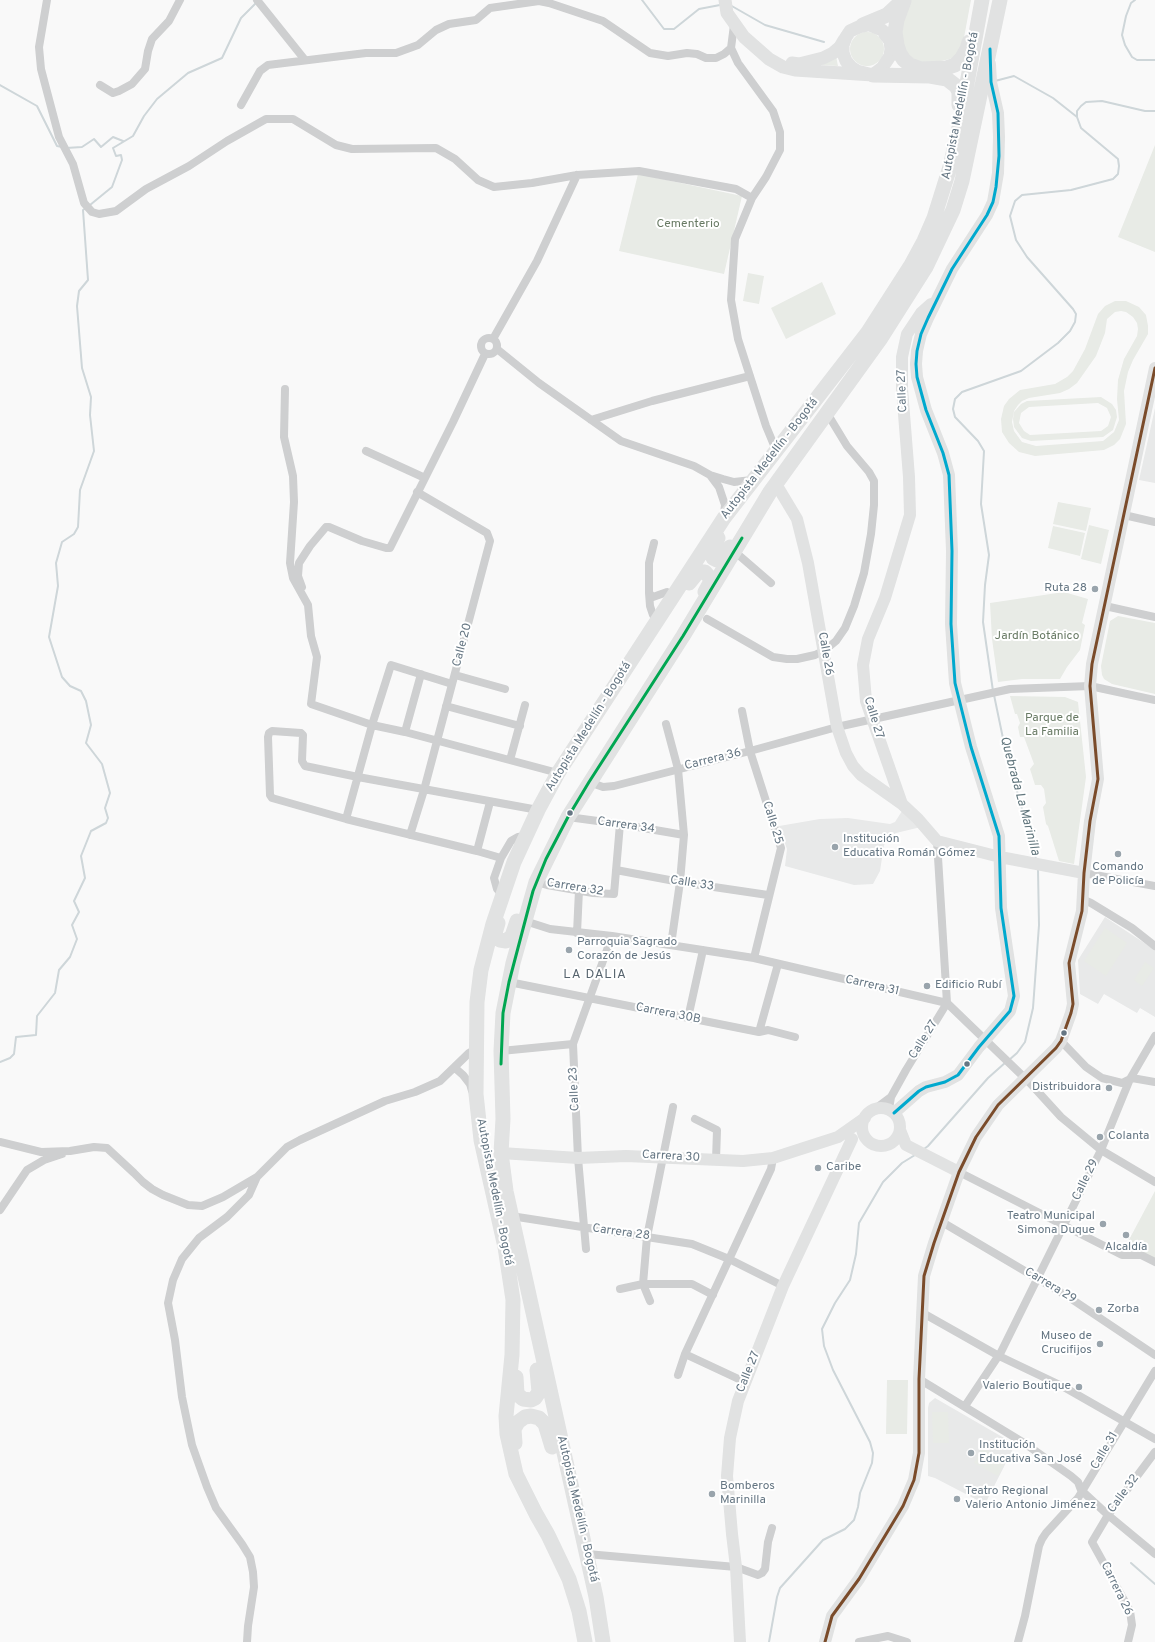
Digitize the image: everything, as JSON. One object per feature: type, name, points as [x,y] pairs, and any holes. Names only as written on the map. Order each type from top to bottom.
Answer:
[{"type":"highway","points":[[863,25],[887,15],[904,0]]},
{"type":"highway","points":[[904,0],[897,20],[893,40],[900,54],[910,65],[921,69],[946,68],[955,64],[962,58],[967,49],[972,29],[979,15]]},
{"type":"highway","name":"Autopista Medellín - Bogotá","points":[[585,1642],[579,1611],[569,1579],[516,1474],[507,1434],[506,1416],[513,1347],[513,1309],[508,1264],[481,1140],[476,1094],[477,1002],[481,970],[493,924],[519,851],[538,810],[558,773],[724,518],[868,332],[911,265],[924,241],[942,195],[959,128],[982,0]]},
{"type":"highway","name":"Autopista Medellín - Bogotá","points":[[602,1642],[596,1597],[587,1554],[530,1293],[506,1191],[501,1153],[503,1119],[500,1051],[503,1014],[509,982],[525,921],[539,877],[568,817],[683,636],[773,488],[881,338],[926,267],[953,210],[970,147],[1000,0]]},
{"type":"highway","points":[[873,75],[930,76],[947,79],[956,86],[959,92],[956,120],[959,128]]},
{"type":"highway","points":[[755,477],[753,483],[712,548],[711,554],[713,558],[717,560],[724,557],[762,497],[773,488]]},
{"type":"highway","points":[[633,658],[651,640],[695,574],[701,571],[706,572],[710,578],[709,586],[688,621],[683,636]]},
{"type":"highway","points":[[519,851],[518,868],[496,928],[495,933],[497,938],[500,940],[506,941],[512,936],[530,882],[534,876],[539,877]]},
{"type":"highway","points":[[513,1309],[517,1335],[517,1394],[523,1399],[531,1400],[537,1396],[540,1388],[528,1317],[527,1305],[530,1293]]},
{"type":"highway","points":[[548,1535],[549,1521],[538,1495],[522,1466],[517,1451],[514,1430],[521,1419],[525,1417],[535,1417],[546,1424],[554,1455],[567,1486],[574,1494]]},
{"type":"main road","points":[[725,3],[734,25],[754,47],[769,59],[783,67],[795,70],[873,75],[886,64],[890,56],[893,40],[876,26],[863,25],[850,31],[840,47],[823,58],[799,64],[769,59]]},
{"type":"main road","points":[[846,37],[843,44],[843,53],[846,60],[851,67],[858,72],[873,75]]},
{"type":"main road","points":[[958,1172],[908,1146],[879,1145],[872,1143],[863,1132],[862,1120],[869,1112],[875,1109],[891,1106],[926,1087],[945,1082],[958,1075],[1010,1011],[1014,996],[1001,908],[999,836],[995,819],[971,747],[953,671],[951,624],[952,551],[949,475],[944,453],[926,410],[917,377],[917,351],[921,334],[952,269],[987,215],[993,202],[999,156],[998,113],[991,82],[990,49]]},
{"type":"main road","name":"Calle 27","points":[[936,301],[921,313],[907,334],[902,357],[902,389],[909,477],[910,515],[885,598],[868,639],[863,665],[863,679],[866,701],[902,804],[918,819],[937,841]]},
{"type":"main road","points":[[825,1642],[832,1616],[859,1579],[903,1506],[918,1468],[920,1442],[919,1379],[921,1312],[924,1276],[958,1172],[984,1124],[1021,1074],[1056,1048],[1061,1041],[1073,1004],[1069,963],[1082,911],[1084,873],[1090,821],[1098,779],[1090,686],[1094,653],[1155,368]]},
{"type":"main road","name":"Calle 26","points":[[773,488],[797,519],[808,562],[825,650],[837,727],[846,753],[852,766],[902,804]]},
{"type":"main road","points":[[937,841],[1000,857],[1017,859],[1084,873]]},
{"type":"main road","points":[[886,1145],[893,1142],[900,1130],[900,1124],[891,1106]]},
{"type":"main road","name":"Carrera 30","points":[[501,1153],[578,1158],[626,1156],[744,1161],[773,1158],[838,1137],[862,1120]]},
{"type":"main road","points":[[900,1130],[908,1146]]},
{"type":"main road","name":"Carrera 30","points":[[838,1137],[872,1143]]},
{"type":"main road","name":"Calle 27","points":[[740,1642],[736,1567],[726,1476],[732,1426],[738,1401],[783,1286],[852,1139]]},
{"type":"street","points":[[47,0],[39,47],[41,69],[59,137],[73,164],[84,203],[92,212],[99,214],[116,212],[146,189],[189,166],[227,141],[266,119],[293,118],[336,146],[352,149],[436,148],[455,158],[478,180],[494,187],[524,184],[577,175],[639,171],[736,189],[752,198]]},
{"type":"street","points":[[100,85],[113,93],[132,84],[145,70],[148,51],[152,39],[169,21],[180,0]]},
{"type":"street","points":[[257,0],[305,60]]},
{"type":"street","points":[[241,105],[260,71],[268,65],[366,53],[396,52],[418,46],[436,30],[449,24],[476,20],[490,8],[539,1],[550,3],[603,21],[650,53],[668,56],[687,53],[697,54],[706,58],[716,58],[731,48]]},
{"type":"street","points":[[734,25],[731,48],[738,63],[773,111],[780,132],[780,150],[766,177],[752,198],[735,240],[731,300],[738,339],[766,426],[776,450]]},
{"type":"street","points":[[493,339],[537,261],[577,175]]},
{"type":"street","points":[[497,349],[491,354],[485,354],[481,350],[482,342],[487,338],[493,339],[496,343],[497,349],[539,383],[621,441],[694,466],[710,475],[734,482],[755,477]]},
{"type":"street","points":[[485,354],[390,548],[362,541],[329,527],[324,529],[310,546],[299,564],[298,576],[308,605],[311,636],[317,661],[312,704],[372,724],[438,740],[558,773]]},
{"type":"street","points":[[591,420],[652,401],[750,376]]},
{"type":"street","points":[[285,389],[284,437],[293,476],[294,502],[290,563],[293,578],[304,596]]},
{"type":"street","points":[[707,619],[773,657],[797,659],[815,655],[825,650],[836,641],[845,628],[854,606],[864,573],[871,534],[874,481],[869,472],[847,446],[827,414]]},
{"type":"street","points":[[366,450],[424,478]]},
{"type":"street","points":[[710,475],[719,487],[723,498],[725,505],[724,518]]},
{"type":"street","name":"Calle 20","points":[[410,835],[438,740],[490,541],[490,537],[482,530],[418,492]]},
{"type":"street","points":[[1124,515],[1155,522]]},
{"type":"street","points":[[653,614],[650,606],[649,563],[654,543]]},
{"type":"street","points":[[734,551],[771,583]]},
{"type":"street","points":[[649,593],[653,597],[667,592]]},
{"type":"street","points":[[1105,606],[1155,617]]},
{"type":"street","points":[[346,819],[372,724],[391,665],[452,684]]},
{"type":"street","points":[[405,732],[421,674]]},
{"type":"street","points":[[455,675],[505,689]]},
{"type":"street","name":"Carrera 36","points":[[589,782],[603,787],[614,786],[837,727],[1010,689],[1090,686],[1155,700]]},
{"type":"street","points":[[510,760],[525,705]]},
{"type":"street","points":[[446,706],[520,726]]},
{"type":"street","name":"Calle 25","points":[[742,711],[750,751],[781,848],[768,895],[754,958]]},
{"type":"street","points":[[666,724],[678,769],[684,835],[680,882],[671,945]]},
{"type":"street","points":[[501,858],[346,819],[271,796],[269,733],[272,731],[301,733],[304,738],[302,761],[304,766],[424,790],[538,810]]},
{"type":"street","points":[[477,851],[490,802]]},
{"type":"street","name":"Carrera 34","points":[[568,817],[684,835]]},
{"type":"street","points":[[616,870],[620,824]]},
{"type":"street","points":[[503,896],[497,889],[494,878],[501,858],[511,842],[518,837],[525,836]]},
{"type":"street","points":[[937,841],[947,1003],[1021,1074],[1061,1117],[1101,1150],[1155,1182]]},
{"type":"street","name":"Calle 33","points":[[616,870],[680,882],[768,895]]},
{"type":"street","name":"Carrera 32","points":[[539,877],[579,890],[614,894],[616,870]]},
{"type":"street","points":[[1084,873],[1155,886]]},
{"type":"street","points":[[577,933],[579,890]]},
{"type":"street","points":[[1082,899],[1132,928],[1155,946]]},
{"type":"street","name":"Carrera 31","points":[[525,921],[550,929],[612,936],[754,958],[947,1003]]},
{"type":"street","name":"Calle 23","points":[[586,1249],[578,1158],[573,1044],[612,936]]},
{"type":"street","points":[[688,1018],[703,950]]},
{"type":"street","points":[[759,1032],[778,964]]},
{"type":"street","name":"Carrera 30B","points":[[509,982],[759,1032],[768,1030],[795,1037]]},
{"type":"street","name":"Calle 27","points":[[891,1106],[906,1070],[947,1003]]},
{"type":"street","name":"Calle 29","points":[[965,1406],[999,1356],[1101,1150],[1130,1079],[1155,1036]]},
{"type":"street","points":[[1061,1041],[1093,1073],[1108,1080],[1122,1083],[1130,1079],[1142,1079],[1155,1082]]},
{"type":"street","points":[[500,1051],[573,1044]]},
{"type":"street","points":[[0,1142],[41,1152],[70,1151],[94,1147],[107,1148],[147,1185],[163,1195],[188,1204],[202,1206],[223,1197],[257,1178],[287,1147],[300,1140],[385,1101],[415,1092],[440,1081],[476,1049]]},
{"type":"street","points":[[455,1068],[470,1084],[474,1123],[481,1140]]},
{"type":"street","points":[[650,1301],[643,1284],[647,1237],[673,1107]]},
{"type":"street","points":[[696,1119],[717,1130],[716,1160]]},
{"type":"street","name":"Calle 27","points":[[852,1139],[862,1120]]},
{"type":"street","points":[[0,1210],[27,1170],[44,1160],[70,1151]]},
{"type":"street","points":[[678,1375],[685,1354],[771,1170],[773,1158]]},
{"type":"street","points":[[958,1172],[1122,1255],[1141,1255],[1155,1262]]},
{"type":"street","points":[[247,1642],[254,1587],[254,1572],[250,1558],[242,1544],[216,1508],[197,1460],[184,1410],[175,1340],[168,1303],[174,1280],[182,1259],[199,1238],[227,1217],[249,1195],[257,1178]]},
{"type":"street","name":"Carrera 28","points":[[511,1216],[692,1244],[729,1259],[783,1286]]},
{"type":"street","name":"Carrera 29","points":[[942,1222],[1093,1312],[1155,1355]]},
{"type":"street","points":[[620,1289],[643,1284],[692,1284],[713,1295]]},
{"type":"street","points":[[921,1312],[999,1356],[1062,1386],[1155,1438]]},
{"type":"street","points":[[685,1354],[745,1382]]},
{"type":"street","name":"Calle 31","points":[[1018,1642],[1025,1616],[1039,1546],[1046,1533],[1078,1498],[1155,1371]]},
{"type":"street","points":[[919,1379],[965,1406],[1071,1476],[1078,1482],[1082,1490],[1108,1516],[1155,1554]]},
{"type":"street","name":"Calle 32","points":[[1094,1538],[1108,1516],[1155,1452]]},
{"type":"street","points":[[587,1554],[736,1567],[754,1574],[762,1573],[765,1569],[768,1542],[772,1528]]},
{"type":"street","name":"Carrera 26","points":[[1094,1538],[1092,1542],[1130,1612],[1132,1625],[1128,1642]]},
{"type":"street","points":[[858,1642],[888,1636],[907,1642]]},
{"type":"shaded area","points":[[1155,408],[1155,483],[1139,480]]},
{"type":"shaded area","name":"Institución Educativa Román Gómez","points":[[902,811],[921,827],[896,833],[889,837],[884,845],[880,871],[873,884],[854,885],[785,866],[787,849],[779,826],[820,819],[848,818],[890,824],[895,822]]},
{"type":"shaded area","points":[[1105,917],[1155,950],[1155,1017],[1140,1008],[1137,1013],[1104,994],[1098,1004],[1080,994],[1078,960]]},
{"type":"shaded area","name":"Institución Educativa San José","points":[[935,1398],[1011,1442],[1014,1447],[985,1504],[935,1478],[928,1476],[928,1408],[929,1403]]},
{"type":"green space","points":[[910,0],[971,0],[963,43],[955,56],[950,59],[923,65],[905,53],[900,21]]},
{"type":"green space","points":[[864,32],[870,32],[874,33],[881,39],[884,49],[883,56],[877,63],[870,66],[864,66],[860,65],[853,59],[850,52],[850,46],[851,42],[857,35]]},
{"type":"green space","points":[[836,56],[838,66],[820,65]]},
{"type":"green space","points":[[1155,145],[1155,252],[1118,237]]},
{"type":"green space","name":"Cementerio","points":[[638,174],[742,196],[724,274],[619,251]]},
{"type":"green space","points":[[748,273],[764,276],[759,304],[743,301]]},
{"type":"green space","points":[[822,282],[836,314],[786,339],[771,308]]},
{"type":"green space","points":[[1115,301],[1126,301],[1139,307],[1146,315],[1148,326],[1148,334],[1128,372],[1124,391],[1126,424],[1120,439],[1114,445],[1104,450],[1035,456],[1019,452],[1009,443],[1002,432],[1001,419],[1004,406],[1009,399],[1020,390],[1055,384],[1067,377],[1073,371],[1085,349],[1098,314],[1105,306]],"holes":[[[1115,312],[1126,312],[1133,317],[1137,323],[1138,329],[1137,336],[1124,359],[1118,380],[1117,399],[1119,420],[1114,432],[1103,441],[1036,446],[1022,442],[1014,431],[1012,422],[1014,411],[1018,405],[1022,401],[1029,398],[1060,393],[1077,383],[1096,356],[1105,333],[1107,319]]]},
{"type":"green space","points":[[1101,397],[1112,404],[1116,410],[1117,417],[1113,430],[1103,437],[1031,441],[1022,438],[1014,427],[1013,419],[1014,412],[1021,404],[1027,401]],"holes":[[[1098,403],[1107,408],[1111,417],[1108,426],[1101,431],[1030,435],[1024,431],[1019,423],[1021,413],[1029,407]]]},
{"type":"green space","points":[[1058,502],[1091,508],[1086,531],[1053,524]]},
{"type":"green space","points":[[1089,525],[1109,530],[1101,564],[1081,559]]},
{"type":"green space","points":[[1053,526],[1085,533],[1080,556],[1048,548]]},
{"type":"green space","name":"Jardín Botánico","points":[[1064,592],[1088,599],[1082,623],[1085,625],[1080,650],[1060,679],[1022,679],[998,682],[992,639],[990,603]]},
{"type":"green space","points":[[1118,616],[1155,623],[1155,694],[1112,684],[1104,679],[1102,675],[1101,666],[1110,621]]},
{"type":"green space","name":"Parque de La Familia","points":[[1010,696],[1065,697],[1078,702],[1086,777],[1074,864],[1059,861],[1048,826],[1046,824],[1043,807],[1046,803],[1044,789],[1041,785],[1035,785],[1030,769],[1034,764],[1024,737],[1020,737],[1018,727],[1020,723],[1017,714],[1015,714]]},
{"type":"green space","points":[[1105,928],[1127,943],[1106,976],[1084,961]]},
{"type":"green space","points":[[1145,962],[1154,968],[1142,986],[1134,980]]},
{"type":"green space","points":[[1155,1191],[1155,1259],[1123,1251]]},
{"type":"green space","points":[[887,1380],[908,1380],[907,1434],[886,1434]]},
{"type":"green space","points":[[932,1412],[948,1412],[949,1443],[933,1443]]},
{"type":"green space","points":[[982,1448],[1006,1460],[998,1476],[974,1463]]},
{"type":"waterway","points":[[642,0],[664,29],[674,29],[699,9],[720,5]]},
{"type":"waterway","name":"Quebrada La Marinilla","points":[[1135,0],[1131,3],[1126,16],[1122,35],[1125,45],[1132,57],[1137,60],[1155,60]]},
{"type":"waterway","points":[[90,205],[112,187],[122,160],[121,155],[116,156],[113,148],[133,136],[144,116],[157,99],[188,73],[222,58],[241,18],[256,3]]},
{"type":"waterway","points":[[730,5],[765,25],[824,42]]},
{"type":"waterway","points":[[995,81],[1014,76],[1053,98],[1077,117]]},
{"type":"waterway","points":[[0,85],[37,106],[57,146],[62,147]]},
{"type":"waterway","name":"Quebrada La Marinilla","points":[[993,691],[983,622],[985,585],[989,555],[981,504],[984,451],[978,441],[955,417],[953,409],[955,399],[962,392],[1021,371],[1058,343],[1070,331],[1075,322],[1076,314],[1073,309],[1027,257],[1016,240],[1010,216],[1015,201],[1022,195],[1071,190],[1113,179],[1118,174],[1118,159],[1081,128],[1077,117],[1077,111],[1086,102],[1102,101],[1145,111],[1155,111]]},
{"type":"waterway","points":[[66,148],[82,147],[94,139],[101,147],[113,137],[123,141]]},
{"type":"waterway","points":[[0,1062],[10,1058],[14,1054],[16,1037],[36,1035],[37,1016],[55,993],[59,970],[70,957],[77,939],[72,925],[79,912],[74,901],[85,878],[81,856],[91,831],[106,823],[108,818],[105,808],[110,793],[102,764],[86,743],[91,725],[86,701],[81,691],[70,686],[62,677],[49,637],[58,586],[56,563],[62,542],[74,534],[78,527],[80,490],[94,451],[90,415],[91,397],[82,368],[77,306],[79,291],[88,280],[83,210],[86,208]]},
{"type":"waterway","name":"Quebrada La Marinilla","points":[[994,695],[1005,748],[1036,859]]},
{"type":"waterway","name":"Quebrada La Marinilla","points":[[1009,1060],[1017,1053],[1025,1042],[1033,1008],[1039,925],[1038,869]]},
{"type":"waterway","name":"Quebrada La Marinilla","points":[[924,1149],[988,1078],[1006,1062]]},
{"type":"waterway","name":"Quebrada La Marinilla","points":[[769,1642],[780,1588],[823,1540],[845,1529],[854,1520],[860,1493],[872,1463],[873,1453],[870,1442],[833,1370],[824,1346],[822,1329],[835,1303],[850,1280],[856,1254],[859,1223],[883,1182],[902,1163],[915,1155]]},
{"type":"waterway","points":[[1131,1563],[1155,1584]]},
{"type":"transit line","points":[[894,1113],[919,1091],[926,1087],[945,1082],[958,1075],[979,1047],[1010,1011],[1014,996],[1001,908],[999,836],[971,747],[955,683],[951,624],[952,551],[949,475],[943,453],[926,410],[917,377],[916,364],[921,334],[928,318],[952,269],[987,215],[993,202],[999,156],[998,113],[991,82],[990,49]]},
{"type":"transit line","points":[[825,1642],[832,1616],[859,1579],[903,1506],[914,1480],[919,1453],[919,1379],[924,1276],[959,1172],[976,1137],[998,1105],[1056,1048],[1061,1041],[1071,1013],[1073,1004],[1069,963],[1082,911],[1084,873],[1090,821],[1098,779],[1090,686],[1092,664],[1155,368]]},
{"type":"transit line","points":[[501,1064],[503,1013],[509,982],[533,891],[546,859],[568,817],[589,782],[683,636],[742,538]]},
{"type":"place","name":"Ruta 28","points":[[1095,589]]},
{"type":"place","name":"Institución Educativa Román Gómez","points":[[835,847]]},
{"type":"place","name":"Comando de Policía","points":[[1118,854]]},
{"type":"place","name":"Parroquia Sagrado Corazón de Jesús","points":[[569,950]]},
{"type":"place","name":"Edificio Rubí","points":[[927,986]]},
{"type":"place","name":"Distribuidora","points":[[1109,1088]]},
{"type":"place","name":"Colanta","points":[[1100,1137]]},
{"type":"place","name":"Caribe","points":[[818,1168]]},
{"type":"place","name":"Teatro Municipal Simona Duque","points":[[1103,1224]]},
{"type":"place","name":"Alcaldía","points":[[1126,1235]]},
{"type":"place","name":"Zorba","points":[[1099,1310]]},
{"type":"place","name":"Museo de Crucifijos","points":[[1100,1344]]},
{"type":"place","name":"Valerio Boutique","points":[[1079,1387]]},
{"type":"place","name":"Institución Educativa San José","points":[[971,1453]]},
{"type":"place","name":"Bomberos Marinilla","points":[[712,1494]]},
{"type":"place","name":"Teatro Regional Valerio Antonio Jiménez","points":[[957,1499]]},
{"type":"district","name":"LA DALIA","points":[[595,975]]}]
